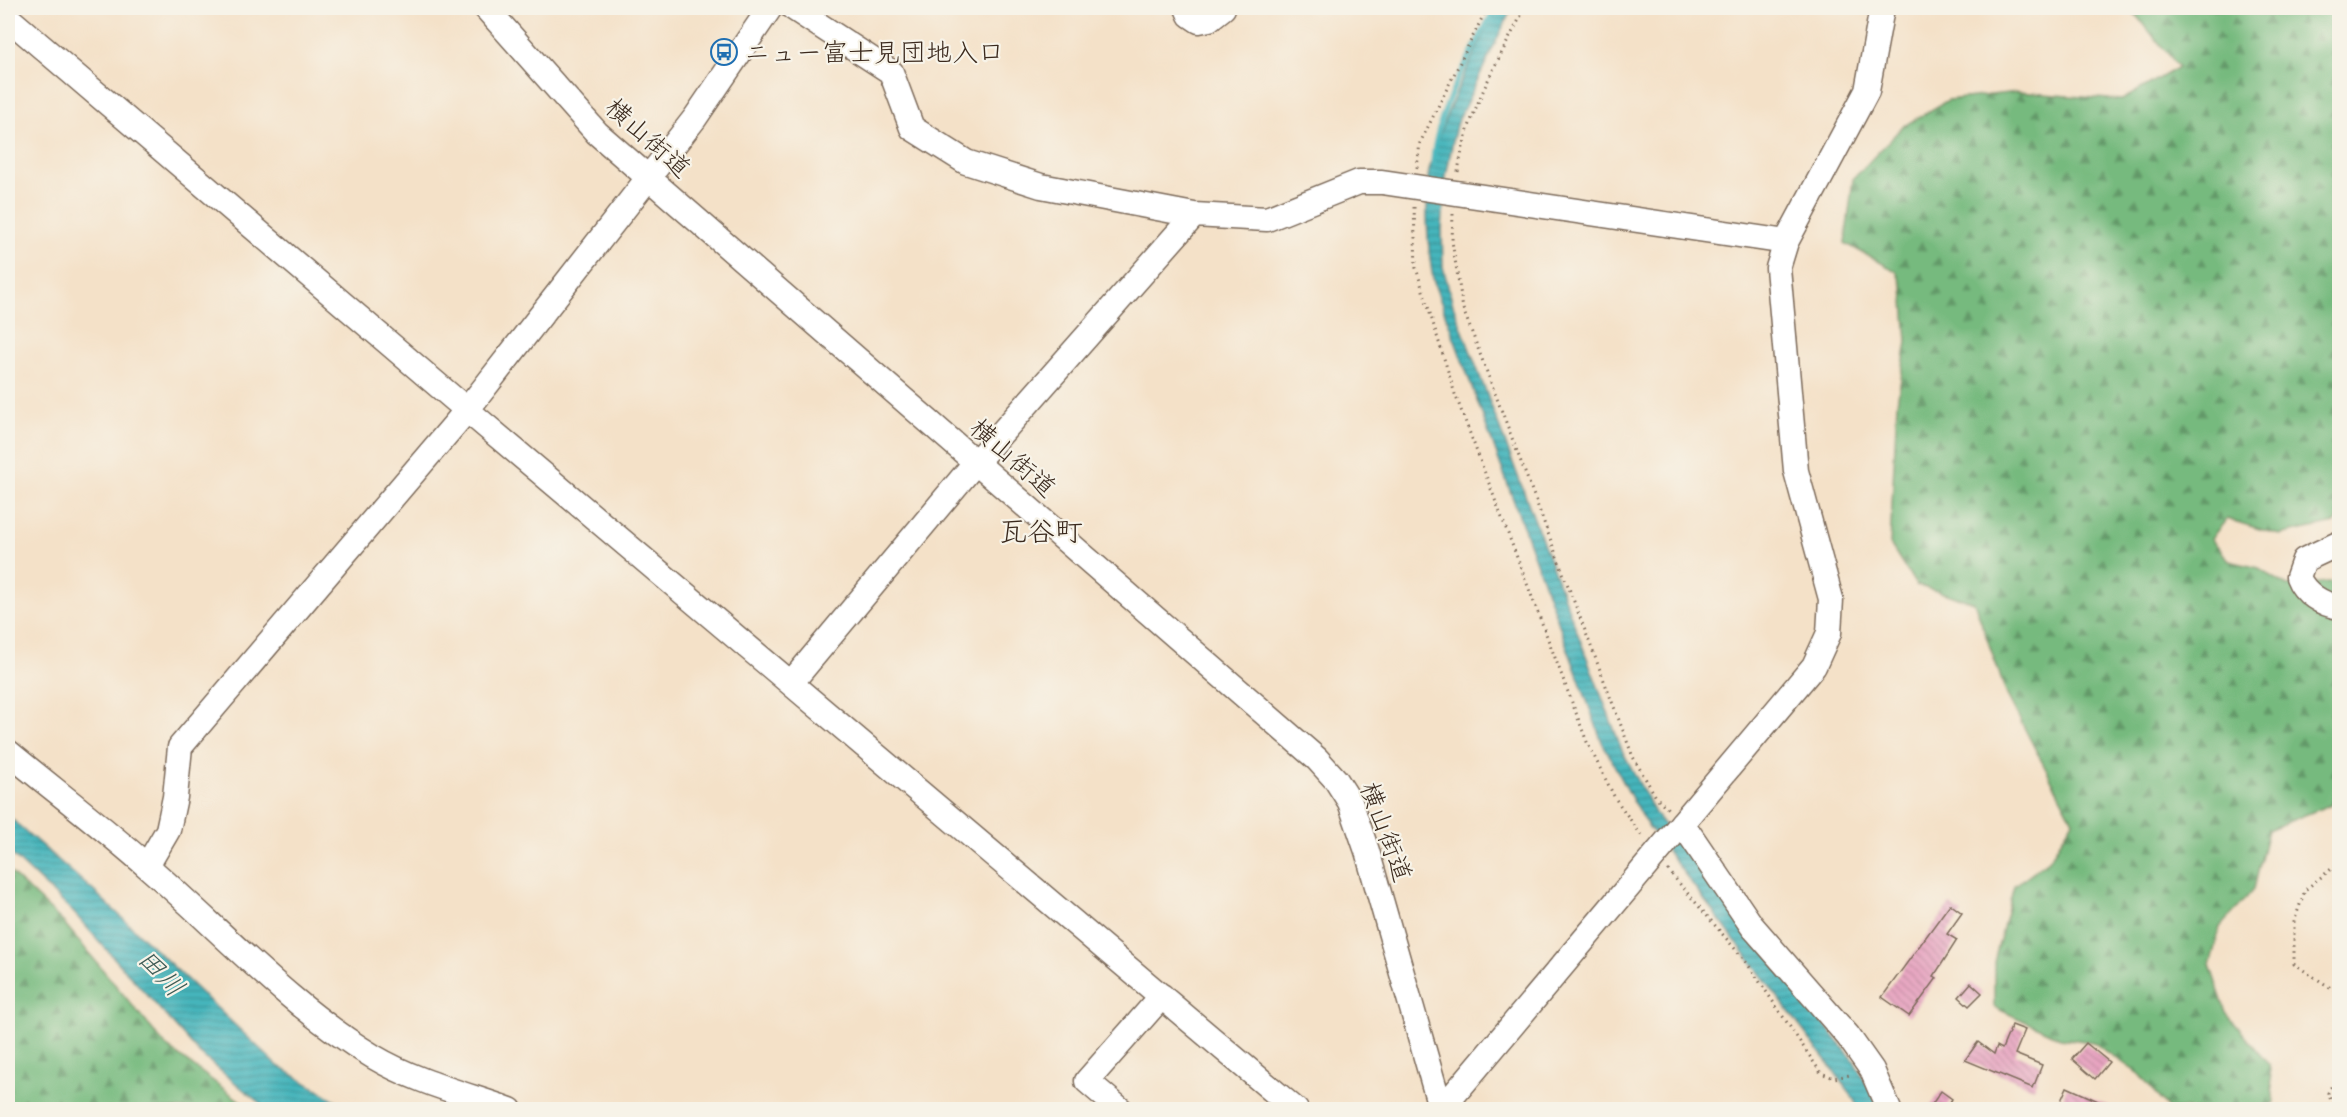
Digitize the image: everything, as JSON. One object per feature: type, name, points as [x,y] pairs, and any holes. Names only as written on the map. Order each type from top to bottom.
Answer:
[{"type":"street","name":"横山街道","points":[[486,8],[597,134],[1317,759],[1336,780],[1350,802],[1367,851],[1441,1110]]},
{"type":"street","points":[[147,866],[168,830],[175,797],[180,747],[467,410],[695,118],[770,8]]},
{"type":"street","points":[[793,8],[891,72],[912,128],[966,162],[1041,186],[1194,215],[1267,219],[1359,182],[1382,182],[1786,242]]},
{"type":"street","points":[[1187,8],[1190,15],[1199,21],[1209,19],[1223,8]]},
{"type":"street","points":[[1441,1110],[1814,666],[1829,633],[1831,599],[1796,471],[1778,268],[1786,242],[1866,91],[1882,8]]},
{"type":"street","points":[[8,18],[467,410],[1296,1110]]},
{"type":"street","points":[[791,683],[975,463],[1194,215]]},
{"type":"street","points":[[2340,543],[2304,560],[2298,577],[2302,588],[2314,597],[2340,607]]},
{"type":"street","points":[[8,752],[147,866],[268,976],[317,1017],[375,1058],[510,1110]]},
{"type":"street","points":[[1682,823],[1752,926],[1848,1036],[1872,1070],[1888,1110]]},
{"type":"street","points":[[1121,1110],[1087,1081],[1162,996]]},
{"type":"path","points":[[1487,8],[1420,143],[1415,186],[1416,268],[1455,394],[1587,742],[1614,798],[1656,856],[1747,963],[1821,1073],[1834,1078],[1872,1070]]},
{"type":"path","points":[[1525,8],[1478,101],[1467,129],[1455,192],[1452,241],[1463,309],[1633,757],[1656,797],[1682,823]]},
{"type":"path","points":[[2340,862],[2305,890],[2294,922],[2294,964],[2340,994]]},
{"type":"path","points":[[2334,1110],[2328,1093],[2340,1070]]},
{"type":"green space","points":[[2130,8],[2339,8],[2339,519],[2335,523],[2279,535],[2227,519],[2211,538],[2229,561],[2259,568],[2287,586],[2339,581],[2339,798],[2334,803],[2268,830],[2254,889],[2220,927],[2210,965],[2226,1013],[2269,1064],[2274,1103],[2260,1109],[2168,1109],[2139,1074],[2093,1042],[2060,1038],[1994,1007],[1994,962],[2014,886],[2049,860],[2073,821],[2007,695],[1974,602],[1916,585],[1890,544],[1897,403],[1907,342],[1903,287],[1896,271],[1845,243],[1853,179],[1902,127],[1948,100],[2017,92],[2122,100],[2179,67]]},
{"type":"green space","points":[[8,870],[64,923],[166,1046],[251,1109],[8,1109]]},
{"type":"water","points":[[1496,8],[1512,8],[1456,125],[1446,176],[1442,229],[1443,267],[1453,305],[1622,750],[1656,815],[1854,1061],[1880,1109],[1859,1109],[1849,1091],[1643,819],[1602,742],[1435,286],[1430,261],[1428,228],[1429,171],[1450,108]]},
{"type":"water","name":"田川","points":[[8,816],[97,894],[278,1066],[350,1109],[267,1109],[199,1053],[73,912],[8,851]]},
{"type":"building","points":[[1950,904],[1962,913],[1947,934],[1957,940],[1934,976],[1937,978],[1909,1016],[1882,997]]},
{"type":"building","points":[[1971,983],[1982,993],[1969,1006],[1959,997]]},
{"type":"building","points":[[2012,1025],[2025,1030],[2015,1054],[2042,1065],[2033,1088],[1965,1060],[1978,1042],[1994,1054],[1997,1046],[2002,1049]]},
{"type":"building","points":[[2086,1043],[2109,1062],[2095,1079],[2072,1059]]},
{"type":"building","points":[[2067,1087],[2118,1110],[2057,1110]]},
{"type":"building","points":[[1941,1091],[1952,1099],[1945,1110],[1928,1110]]},
{"type":"waterway","points":[[1433,161],[1436,141],[1448,101],[1495,8]]},
{"type":"place","name":"ニュー富士見団地入口","points":[[724,52]]},
{"type":"district","name":"瓦谷町","points":[[1041,531]]}]
